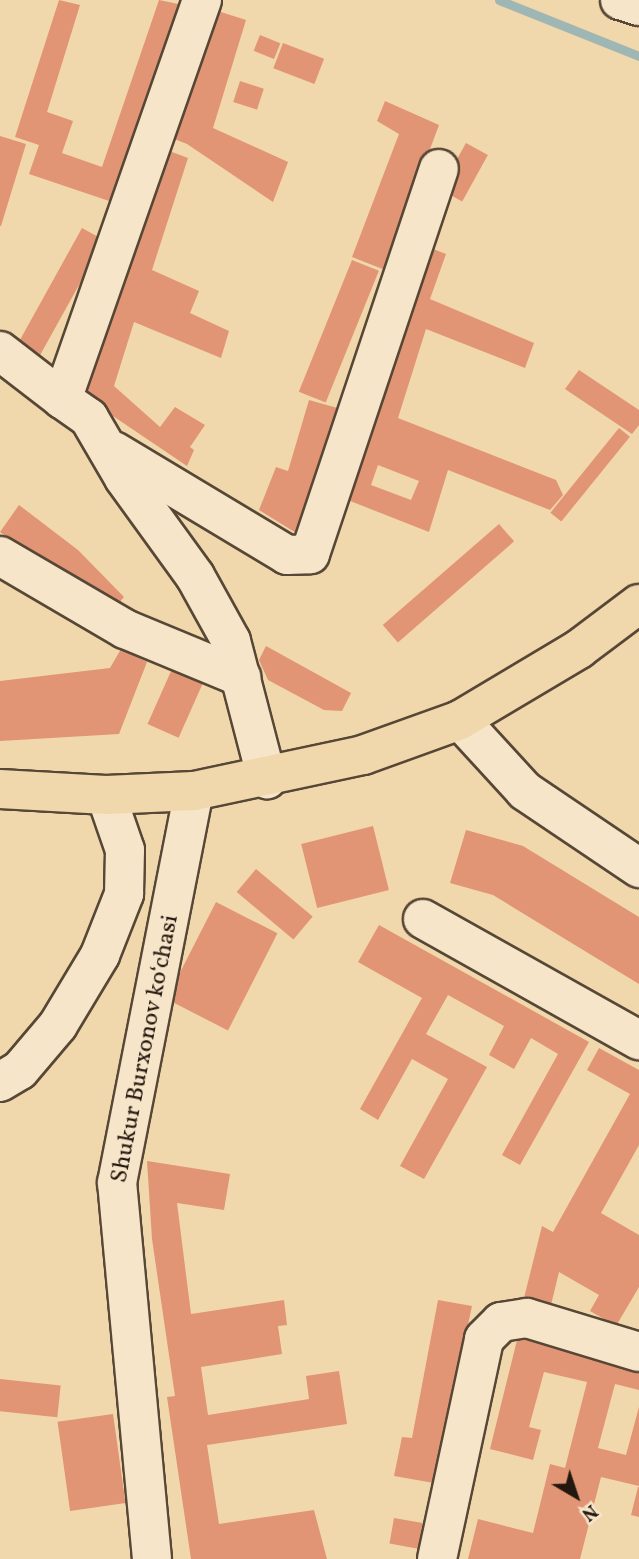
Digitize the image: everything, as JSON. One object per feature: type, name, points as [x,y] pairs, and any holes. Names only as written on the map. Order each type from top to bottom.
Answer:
[{"type":"main road","points":[[0,789],[106,796],[194,791],[267,779],[363,755],[460,720],[544,672],[639,604]]},
{"type":"street","points":[[62,398],[202,0]]},
{"type":"street","points":[[620,0],[639,6]]},
{"type":"street","points":[[106,446],[287,555],[310,554],[439,169]]},
{"type":"street","points":[[0,351],[89,418],[195,576],[231,640],[267,779]]},
{"type":"street","points":[[0,556],[125,629],[241,677]]},
{"type":"street","points":[[460,720],[525,791],[639,867]]},
{"type":"street","name":"Shukur Burxonov koʻchasi","points":[[152,1559],[117,1183],[194,791]]},
{"type":"street","points":[[0,1082],[20,1070],[58,1025],[100,956],[124,894],[125,850],[106,796]]},
{"type":"street","points":[[423,919],[639,1040]]},
{"type":"street","points":[[438,1559],[484,1339],[501,1322],[527,1318],[634,1340]]},
{"type":"building","points":[[59,0],[80,5],[47,112],[73,121],[62,153],[102,167],[159,0],[193,7],[124,206],[29,174],[39,145],[15,137]]},
{"type":"building","points":[[202,6],[246,20],[213,128],[288,162],[273,202],[187,144],[159,133]]},
{"type":"building","points":[[260,35],[280,43],[274,59],[254,51]]},
{"type":"building","points":[[283,43],[324,59],[314,84],[273,68]]},
{"type":"building","points":[[240,81],[264,89],[257,110],[233,102]]},
{"type":"building","points":[[385,101],[439,125],[385,270],[352,257],[399,134],[377,121]]},
{"type":"building","points":[[0,136],[26,144],[1,226],[0,226]]},
{"type":"building","points":[[466,143],[488,155],[462,201],[440,189]]},
{"type":"building","points":[[156,146],[188,158],[152,270],[199,291],[190,313],[229,331],[221,358],[134,322],[114,386],[160,427],[175,407],[205,425],[190,447],[194,450],[187,466],[67,385]]},
{"type":"building","points":[[82,228],[104,240],[39,357],[17,345]]},
{"type":"building","points":[[423,245],[446,254],[430,299],[534,343],[525,368],[426,329],[398,418],[556,480],[563,495],[550,510],[448,470],[429,532],[340,497]],"holes":[[[378,465],[419,481],[411,500],[371,485]]]},
{"type":"building","points":[[352,260],[379,271],[326,403],[299,392]]},
{"type":"building","points":[[579,370],[639,410],[639,425],[632,434],[565,389]]},
{"type":"building","points":[[309,400],[341,409],[301,536],[259,510],[276,467],[288,471]]},
{"type":"building","points":[[619,428],[630,437],[561,522],[550,513]]},
{"type":"building","points":[[19,505],[78,550],[124,597],[111,612],[0,532]]},
{"type":"building","points":[[499,524],[514,541],[398,642],[383,625]]},
{"type":"building","points":[[266,646],[351,693],[342,711],[324,710],[268,680],[259,660]]},
{"type":"building","points":[[121,649],[147,662],[119,734],[0,741],[0,681],[110,668]]},
{"type":"building","points":[[176,660],[207,674],[179,738],[148,724]]},
{"type":"building","points":[[373,826],[389,890],[317,908],[301,844]]},
{"type":"building","points":[[466,830],[523,846],[639,917],[639,984],[493,895],[450,883]]},
{"type":"building","points":[[256,869],[313,917],[293,940],[237,892]]},
{"type":"building","points":[[216,902],[277,933],[228,1030],[167,999]]},
{"type":"building","points":[[379,925],[589,1042],[520,1165],[502,1155],[558,1054],[531,1038],[514,1069],[489,1055],[504,1026],[448,995],[426,1034],[487,1067],[424,1179],[400,1166],[448,1079],[412,1059],[378,1120],[360,1109],[422,998],[358,962]]},
{"type":"building","points":[[599,1048],[639,1070],[639,1145],[601,1213],[639,1235],[639,1287],[616,1326],[590,1311],[599,1295],[559,1272],[551,1305],[524,1298],[542,1226],[553,1232],[630,1094],[587,1070]]},
{"type":"building","points":[[147,1161],[230,1174],[224,1210],[177,1203],[191,1314],[284,1300],[287,1325],[278,1326],[282,1354],[201,1367],[208,1415],[309,1399],[306,1376],[339,1371],[347,1424],[207,1445],[219,1524],[314,1510],[327,1559],[191,1559],[167,1397],[175,1396],[152,1239]]},
{"type":"building","points":[[438,1300],[472,1306],[434,1483],[394,1476],[402,1437],[412,1438]]},
{"type":"building","points":[[519,1332],[639,1362],[639,1390],[615,1384],[598,1448],[626,1455],[639,1407],[639,1486],[601,1477],[580,1559],[468,1559],[478,1519],[533,1533],[550,1464],[565,1468],[587,1382],[544,1372],[529,1427],[541,1430],[533,1460],[490,1449]]},
{"type":"building","points":[[0,1379],[61,1385],[57,1417],[0,1411]]},
{"type":"building","points":[[113,1414],[126,1503],[70,1511],[58,1422]]},
{"type":"building","points":[[639,1487],[639,1517],[631,1515]]},
{"type":"building","points":[[394,1518],[423,1523],[418,1549],[389,1544]]},
{"type":"waterway","points":[[499,0],[639,56]]}]
